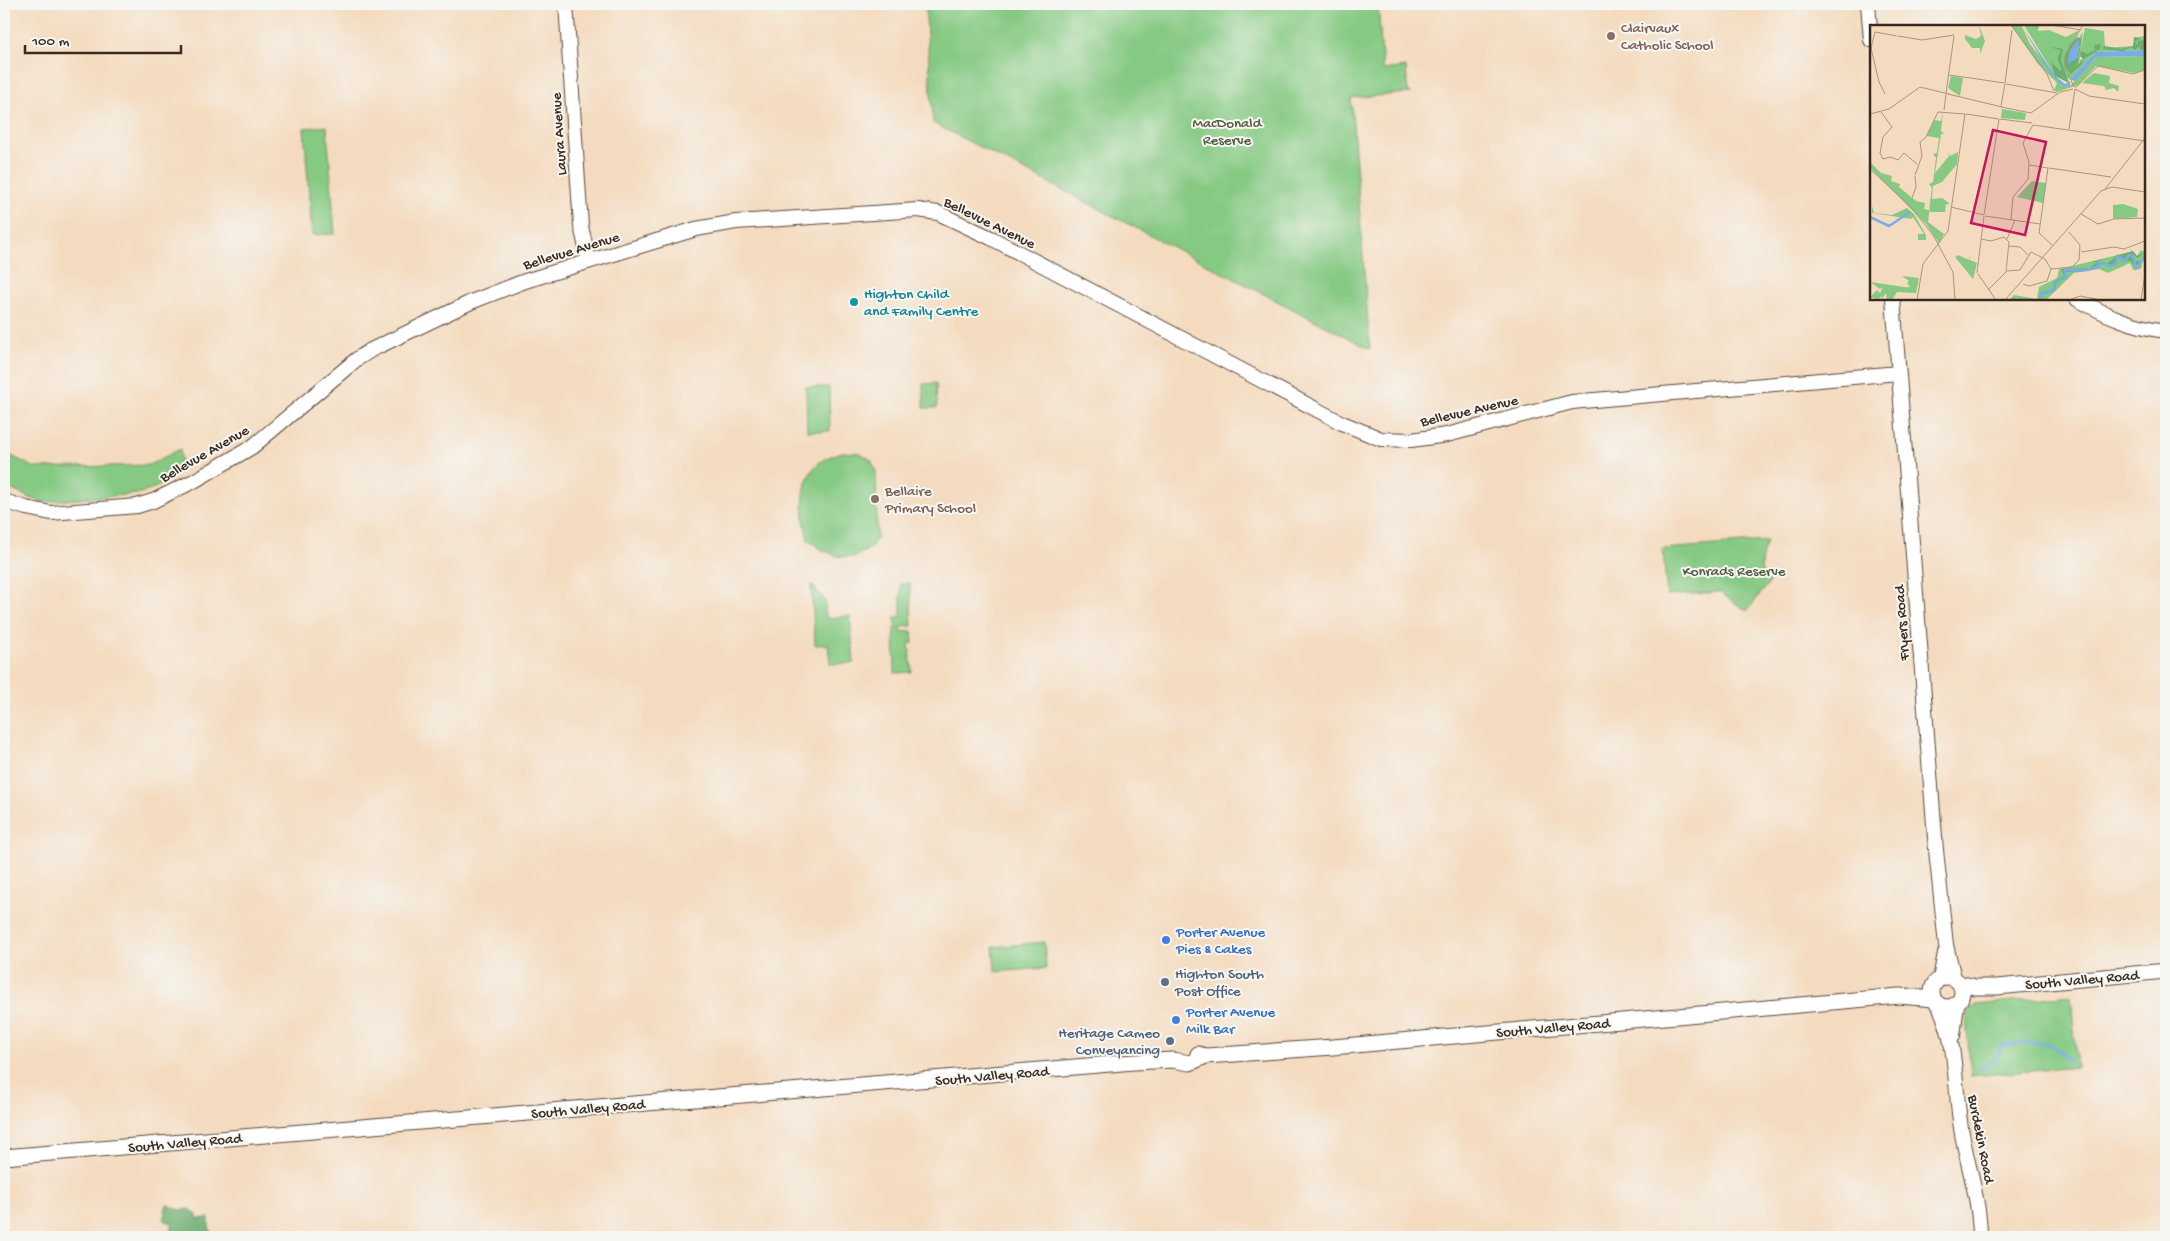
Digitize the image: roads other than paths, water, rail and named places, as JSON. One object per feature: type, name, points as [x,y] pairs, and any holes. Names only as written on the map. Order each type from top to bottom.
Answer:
[{"type":"main road","name":"South Valley Road","points":[[4,1157],[1173,1060],[1182,1063],[1193,1062],[1206,1056],[1333,1047],[1899,996],[1943,988],[1997,987],[2166,971]]},
{"type":"main road","name":"South Valley Road","points":[[1943,988],[1948,1007],[1997,987]]},
{"type":"main road","points":[[1943,988],[1962,991],[1959,1002]]},
{"type":"street","name":"Laura Avenue","points":[[566,4],[581,226],[589,261]]},
{"type":"street","points":[[1868,4],[1870,28]]},
{"type":"street","name":"Bellevue Avenue","points":[[4,501],[32,510],[51,513],[137,506],[153,501],[194,481],[252,447],[357,359],[471,302],[525,281],[589,261],[696,229],[736,222],[918,210],[938,213],[983,234],[1342,423],[1381,439],[1411,440],[1448,435],[1551,406],[1602,398],[1768,386],[1898,373]]},
{"type":"street","name":"Fryers Road","points":[[1893,300],[1924,715],[1946,945],[1943,988]]},
{"type":"street","points":[[2079,300],[2118,320],[2140,327],[2166,331]]},
{"type":"street","name":"Burdekin Road","points":[[1943,988],[1952,1046],[1960,1126],[1976,1195],[1980,1237]]},
{"type":"street","name":"Burdekin Road","points":[[1952,1046],[1959,1002]]},
{"type":"waterway","points":[[1979,1069],[1988,1065],[1999,1055],[2001,1045],[2012,1044],[2035,1043],[2052,1045],[2070,1061]]},
{"type":"place","name":"Clairvaux Catholic School","points":[[1611,36]]},
{"type":"place","name":"Highton Child and Family Centre","points":[[854,302]]},
{"type":"place","name":"Bellaire Primary School","points":[[875,499]]},
{"type":"place","name":"Porter Avenue Pies & Cakes","points":[[1166,940]]},
{"type":"place","name":"Highton South Post Office","points":[[1165,982]]},
{"type":"place","name":"Porter Avenue Milk Bar","points":[[1176,1020]]},
{"type":"place","name":"Heritage Cameo Conveyancing","points":[[1170,1041]]},
{"type":"park label","name":"MacDonald Reserve","points":[[1227,130]]},
{"type":"park label","name":"Konrads Reserve","points":[[1734,570]]}]
